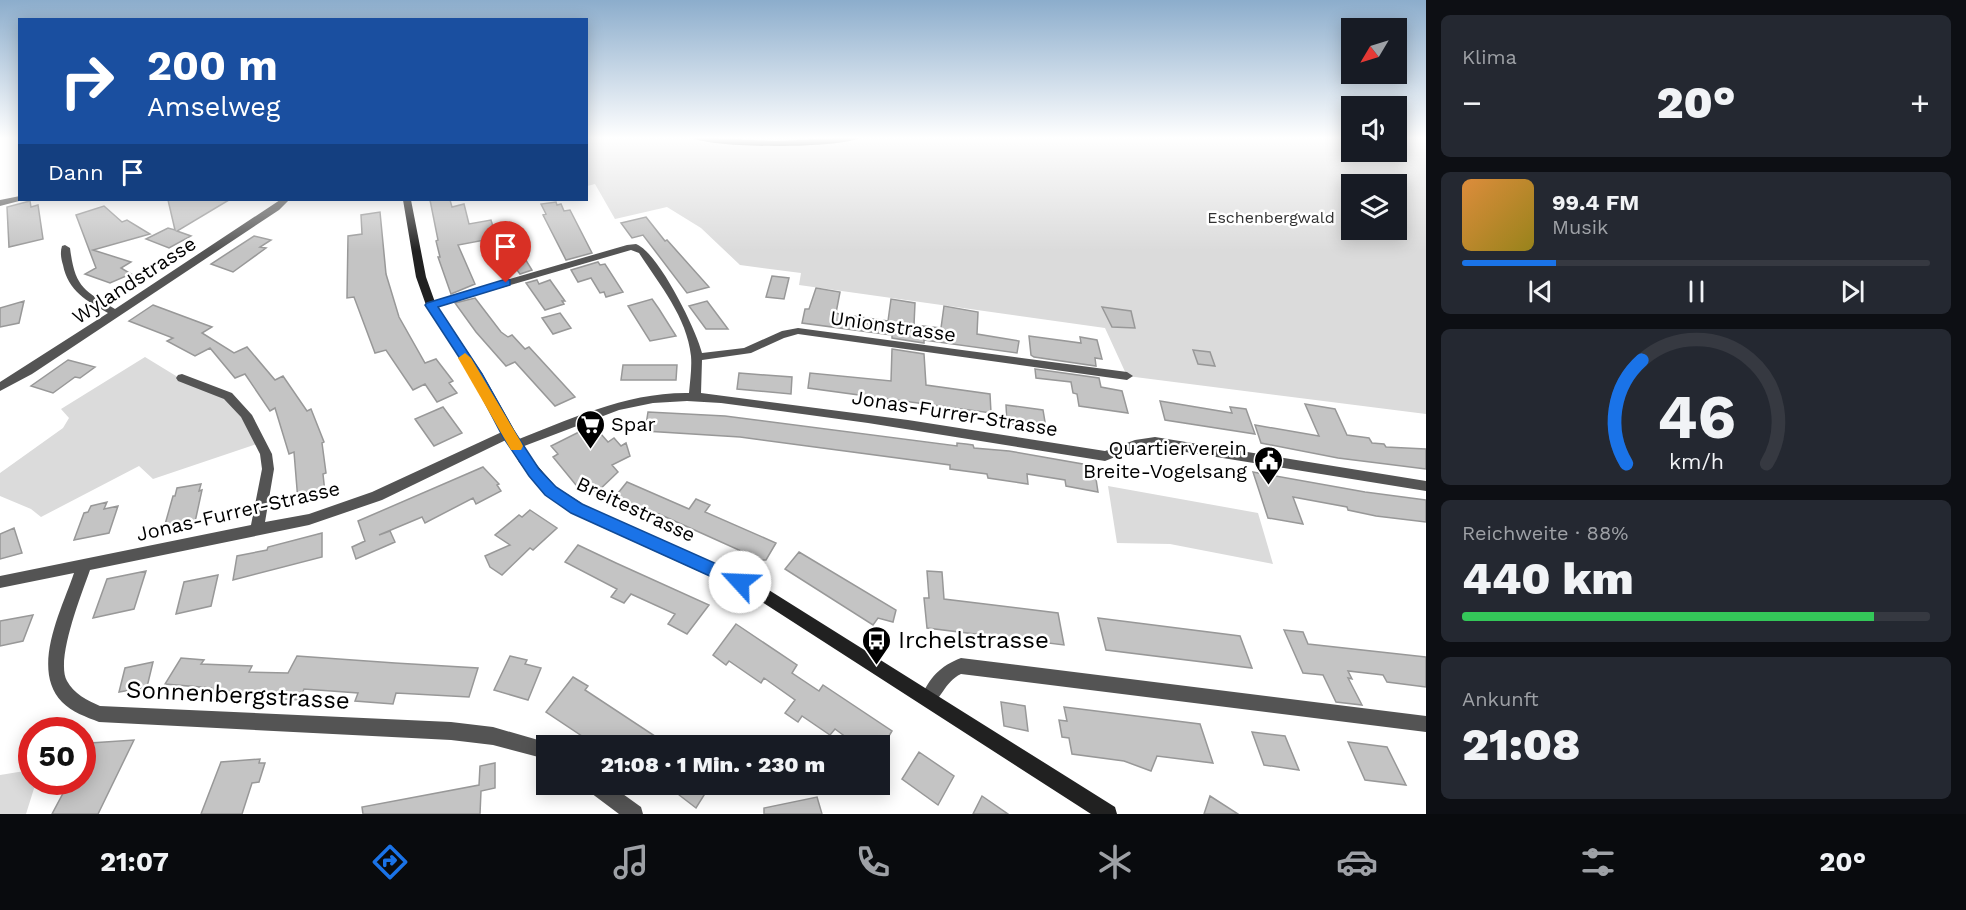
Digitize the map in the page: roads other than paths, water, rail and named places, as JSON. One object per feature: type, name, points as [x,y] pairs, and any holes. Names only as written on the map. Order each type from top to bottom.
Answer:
[{"type":"main road","name":"Breitestrasse","points":[[407,201],[421,277],[431,305],[476,374],[512,439],[542,482],[576,509],[756,590],[1108,814]]},
{"type":"street","points":[[0,202],[18,198]]},
{"type":"street","name":"Wylandstrasse","points":[[0,387],[284,201]]},
{"type":"street","points":[[431,305],[636,247],[642,251],[687,319],[694,335],[697,357],[695,397]]},
{"type":"street","points":[[65,248],[68,273],[79,291],[115,313]]},
{"type":"street","name":"Unionstrasse","points":[[697,357],[739,353],[755,348],[787,331],[798,331],[1127,376]]},
{"type":"street","points":[[182,378],[228,396],[246,415],[266,454],[268,469],[257,531]]},
{"type":"street","name":"Jonas-Furrer-Strasse","points":[[0,582],[309,519],[357,503],[512,439],[617,406],[654,398],[695,397],[930,427],[1105,456],[1117,453],[1140,441],[1155,442],[1426,486]]},
{"type":"street","name":"Sonnenbergstrasse","points":[[84,566],[55,653],[56,677],[67,696],[84,708],[99,714],[451,731],[493,736],[536,747]]},
{"type":"street","points":[[928,698],[943,675],[950,669],[961,666],[1426,724]]},
{"type":"street","points":[[608,795],[634,814]]},
{"type":"place","name":"Spar","points":[[590,450]]},
{"type":"place","name":"Quartierverein Breite-Vogelsang","points":[[1268,486]]},
{"type":"place","name":"Irchelstrasse","points":[[877,666]]},
{"type":"park label","name":"Eschenbergwald","points":[[1271,217]]}]
